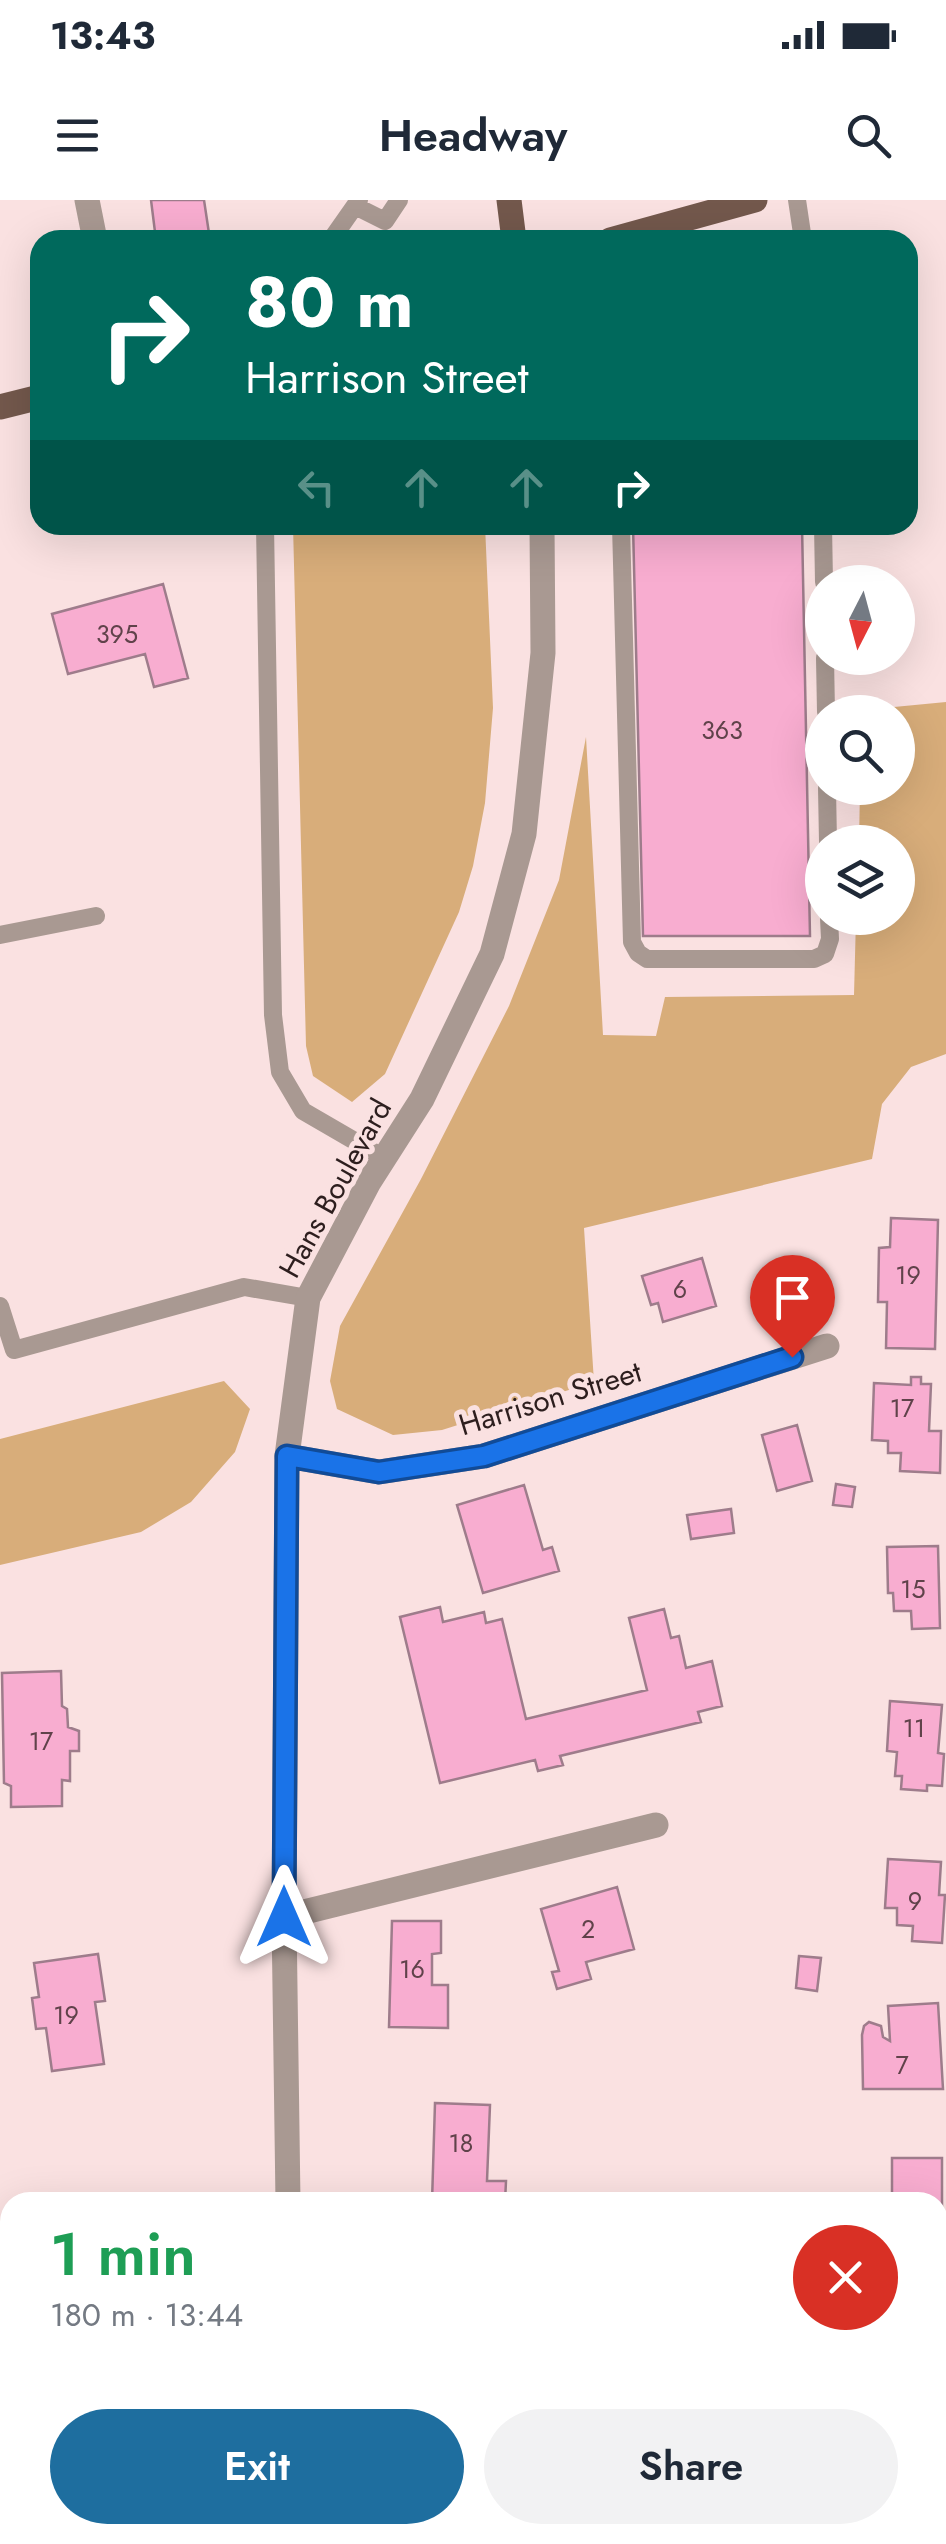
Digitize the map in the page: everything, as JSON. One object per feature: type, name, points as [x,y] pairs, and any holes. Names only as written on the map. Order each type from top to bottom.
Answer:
[{"type":"main road","points":[[509,200],[513,230]]},
{"type":"main road","points":[[646,230],[754,200]]},
{"type":"main road","points":[[0,408],[30,400]]},
{"type":"street","points":[[88,200],[94,230]]},
{"type":"street","name":"Hans Boulevard","points":[[288,2192],[284,1917],[287,1456],[308,1298],[368,1182],[422,1099],[492,954],[524,834],[543,653],[542,535]]},
{"type":"street","name":"Harrison Street","points":[[287,1456],[379,1472],[484,1456],[827,1346]]},
{"type":"street","points":[[284,1917],[656,1825]]},
{"type":"lane","points":[[338,230],[357,203],[385,221],[399,200]]},
{"type":"lane","points":[[797,200],[801,230]]},
{"type":"lane","points":[[265,535],[272,1016],[280,1072],[303,1111],[384,1158]]},
{"type":"lane","points":[[621,535],[632,942],[647,960],[814,960],[824,954],[830,935]]},
{"type":"lane","points":[[823,535],[824,565]]},
{"type":"lane","points":[[0,935],[96,916]]},
{"type":"lane","points":[[0,1306],[7,1352],[244,1287],[308,1298]]},
{"type":"shaded area","points":[[293,535],[485,535],[493,708],[485,803],[459,912],[385,1074],[352,1102],[313,1076],[306,1046]]},
{"type":"shaded area","points":[[946,702],[946,1054],[911,1067],[882,1104],[872,1159],[584,1228],[594,1382],[442,1430],[393,1435],[337,1409],[330,1381],[340,1326],[509,1006],[559,880],[586,737],[603,1035],[656,1036],[665,997],[854,995],[856,935],[915,935],[915,825],[859,825],[860,805],[915,805],[915,705]]},
{"type":"shaded area","points":[[224,1381],[250,1409],[235,1452],[191,1502],[141,1532],[0,1565],[0,1439]]},
{"type":"building","points":[[151,200],[204,200],[208,230],[155,230]]},
{"type":"building","points":[[633,535],[802,535],[808,825],[805,935],[810,936],[643,936]]},
{"type":"building","points":[[163,584],[188,678],[154,687],[145,654],[68,674],[52,614]]},
{"type":"building","points":[[891,1218],[938,1220],[935,1349],[886,1348],[887,1302],[878,1302],[879,1248],[890,1247]]},
{"type":"building","points":[[702,1258],[716,1306],[663,1322],[658,1303],[651,1305],[642,1276]]},
{"type":"building","points":[[911,1377],[921,1377],[921,1384],[931,1384],[929,1431],[941,1431],[940,1473],[900,1471],[901,1453],[888,1453],[888,1441],[872,1440],[874,1383],[911,1385]]},
{"type":"building","points":[[797,1425],[812,1481],[777,1491],[762,1435]]},
{"type":"building","points":[[836,1484],[855,1487],[852,1507],[833,1505]]},
{"type":"building","points":[[524,1485],[543,1550],[552,1547],[559,1571],[483,1593],[457,1505]]},
{"type":"building","points":[[731,1509],[734,1533],[691,1539],[687,1515]]},
{"type":"building","points":[[938,1546],[940,1628],[912,1629],[911,1611],[894,1611],[893,1593],[888,1593],[887,1547]]},
{"type":"building","points":[[440,1607],[443,1622],[484,1612],[486,1623],[502,1619],[526,1719],[647,1690],[629,1618],[664,1609],[671,1638],[679,1636],[686,1668],[712,1661],[722,1706],[698,1712],[701,1722],[560,1756],[563,1765],[538,1771],[535,1760],[440,1783],[400,1617]]},
{"type":"building","points":[[61,1671],[62,1706],[67,1709],[68,1727],[79,1731],[79,1751],[70,1751],[70,1781],[62,1780],[62,1806],[11,1807],[11,1786],[4,1783],[2,1673]]},
{"type":"building","points":[[890,1701],[942,1705],[938,1753],[944,1754],[942,1786],[927,1785],[927,1791],[901,1789],[902,1776],[895,1776],[897,1752],[887,1751]]},
{"type":"building","points":[[888,1859],[941,1862],[939,1895],[945,1895],[942,1943],[912,1941],[913,1926],[897,1925],[897,1908],[885,1908]]},
{"type":"building","points":[[617,1887],[634,1949],[586,1962],[591,1979],[557,1989],[552,1972],[559,1971],[541,1909]]},
{"type":"building","points":[[392,1921],[441,1921],[441,1953],[432,1954],[432,1985],[448,1985],[448,2028],[389,2027]]},
{"type":"building","points":[[98,1954],[105,2001],[95,2002],[104,2064],[52,2071],[46,2028],[36,2029],[32,1998],[39,1997],[34,1963]]},
{"type":"building","points":[[799,1956],[821,1958],[817,1991],[796,1988]]},
{"type":"building","points":[[938,2003],[943,2089],[863,2089],[864,2026],[869,2022],[881,2026],[883,2037],[890,2041],[888,2006]]},
{"type":"building","points":[[435,2103],[490,2105],[487,2181],[506,2181],[505,2192],[432,2192]]},
{"type":"building","points":[[892,2158],[942,2158],[942,2192],[892,2192]]},
{"type":"route","points":[[284,1917],[287,1456],[379,1472],[484,1456],[792,1357]]}]
